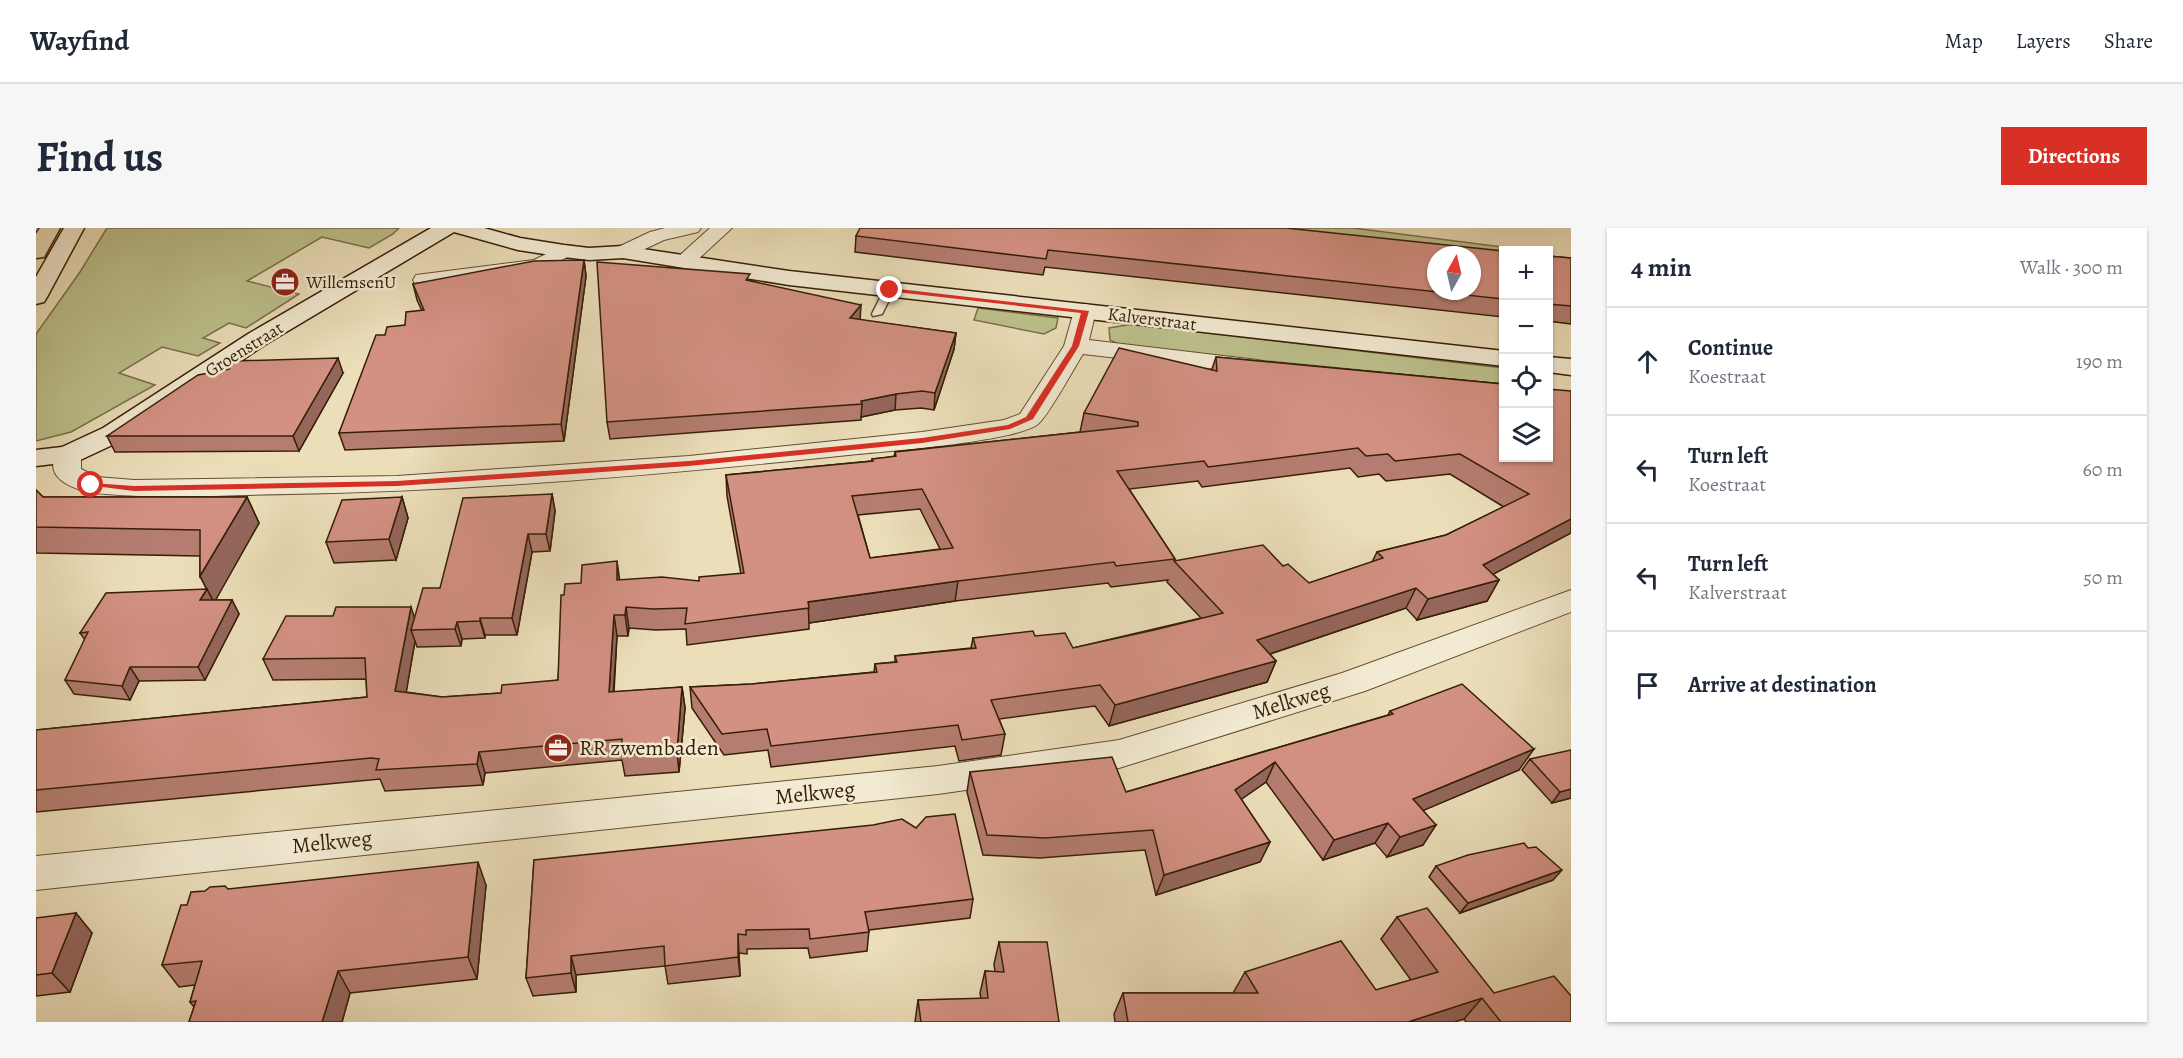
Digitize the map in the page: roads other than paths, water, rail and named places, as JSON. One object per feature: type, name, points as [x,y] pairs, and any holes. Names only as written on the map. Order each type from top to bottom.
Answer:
[{"type":"main road","points":[[36,252],[50,228]]},
{"type":"street","points":[[36,297],[74,228]]},
{"type":"street","name":"Groenstraat","points":[[37,458],[68,455],[113,434],[257,339],[446,228]]},
{"type":"street","name":"Kalverstraat","points":[[461,228],[518,244],[564,251],[589,254],[623,252],[686,260],[789,278],[1499,359]]},
{"type":"street","name":"Kalverstraat","points":[[546,228],[602,241],[623,252]]},
{"type":"street","points":[[623,252],[657,236],[691,228]]},
{"type":"street","points":[[686,260],[722,228]]},
{"type":"street","points":[[424,280],[539,266],[564,251]]},
{"type":"street","points":[[68,455],[67,473],[91,485],[134,488],[374,484],[689,464],[922,440],[1010,427],[1029,419],[1076,346],[1085,311]]},
{"type":"street","name":"Kalverstraat","points":[[1076,346],[1279,369]]},
{"type":"street","points":[[1553,365],[1571,367]]},
{"type":"street","name":"Melkweg","points":[[36,873],[938,780],[1119,754],[1353,682],[1571,600]]},
{"type":"lane","points":[[877,314],[890,290]]},
{"type":"place","name":"WillemsenU","points":[[285,282]]},
{"type":"place","name":"RR zwembaden","points":[[558,748]]}]
